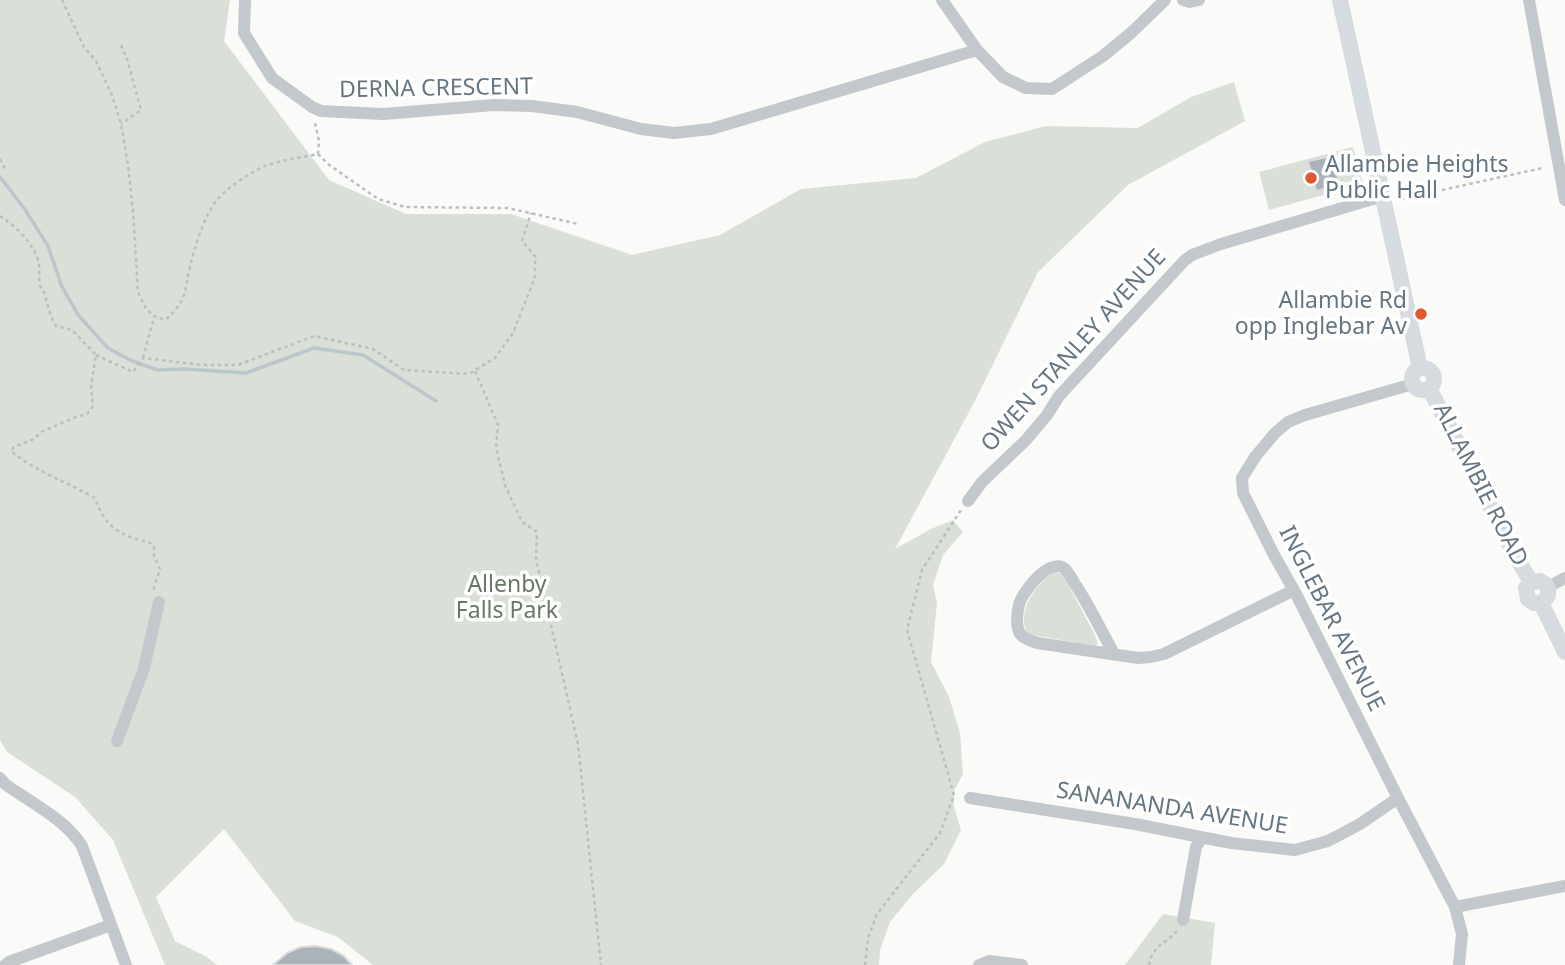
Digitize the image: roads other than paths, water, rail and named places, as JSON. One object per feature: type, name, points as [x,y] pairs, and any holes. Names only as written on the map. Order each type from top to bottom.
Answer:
[{"type":"main road","points":[[1340,0],[1420,368],[1413,374],[1421,386]]},
{"type":"main road","name":"ALLAMBIE ROAD","points":[[1421,386],[1531,582]]},
{"type":"main road","points":[[1540,581],[1548,587],[1549,595],[1541,603],[1528,599],[1526,592],[1531,582],[1540,581]]},
{"type":"main road","points":[[1541,603],[1565,652]]},
{"type":"street","name":"DERNA CRESCENT","points":[[245,0],[244,33],[272,78],[321,111],[383,114],[494,105],[532,106],[577,112],[641,129],[674,133],[711,129],[977,50]]},
{"type":"street","points":[[942,0],[977,50],[1003,77],[1026,88],[1052,89],[1103,56],[1165,0]]},
{"type":"street","points":[[1183,0],[1199,0]]},
{"type":"street","points":[[1529,0],[1565,200]]},
{"type":"street","name":"OWEN STANLEY AVENUE","points":[[968,501],[982,482],[1026,440],[1070,384],[1172,271],[1192,255],[1382,196]]},
{"type":"street","name":"INGLEBAR AVENUE","points":[[1421,386],[1305,415],[1288,422],[1255,457],[1242,478],[1243,492],[1274,555],[1455,907],[1462,934],[1459,965]]},
{"type":"street","points":[[1114,654],[1065,570],[1053,566],[1042,572],[1020,603],[1017,622],[1020,633],[1026,639],[1037,643],[1114,654],[1138,657],[1164,654],[1294,590]]},
{"type":"street","points":[[1548,587],[1565,578]]},
{"type":"street","points":[[117,741],[144,668],[159,602]]},
{"type":"street","points":[[0,778],[76,836],[87,856],[126,965]]},
{"type":"street","name":"SANANANDA AVENUE","points":[[970,798],[1231,842],[1295,850],[1328,841],[1360,824],[1398,798]]},
{"type":"street","points":[[1183,920],[1196,847],[1202,837]]},
{"type":"street","points":[[1455,907],[1565,887]]},
{"type":"street","points":[[5,965],[62,941],[111,925]]},
{"type":"street","points":[[978,965],[989,961],[1022,965]]},
{"type":"waterway","points":[[0,177],[48,246],[62,287],[79,316],[108,348],[132,361],[158,370],[246,373],[314,348],[363,355],[436,401]]},
{"type":"place","name":"Allambie Heights Public Hall","points":[[1311,178]]},
{"type":"place","name":"Allambie Rd opp Inglebar Av","points":[[1421,314]]},
{"type":"park label","name":"Allenby Falls Park","points":[[507,598]]}]
